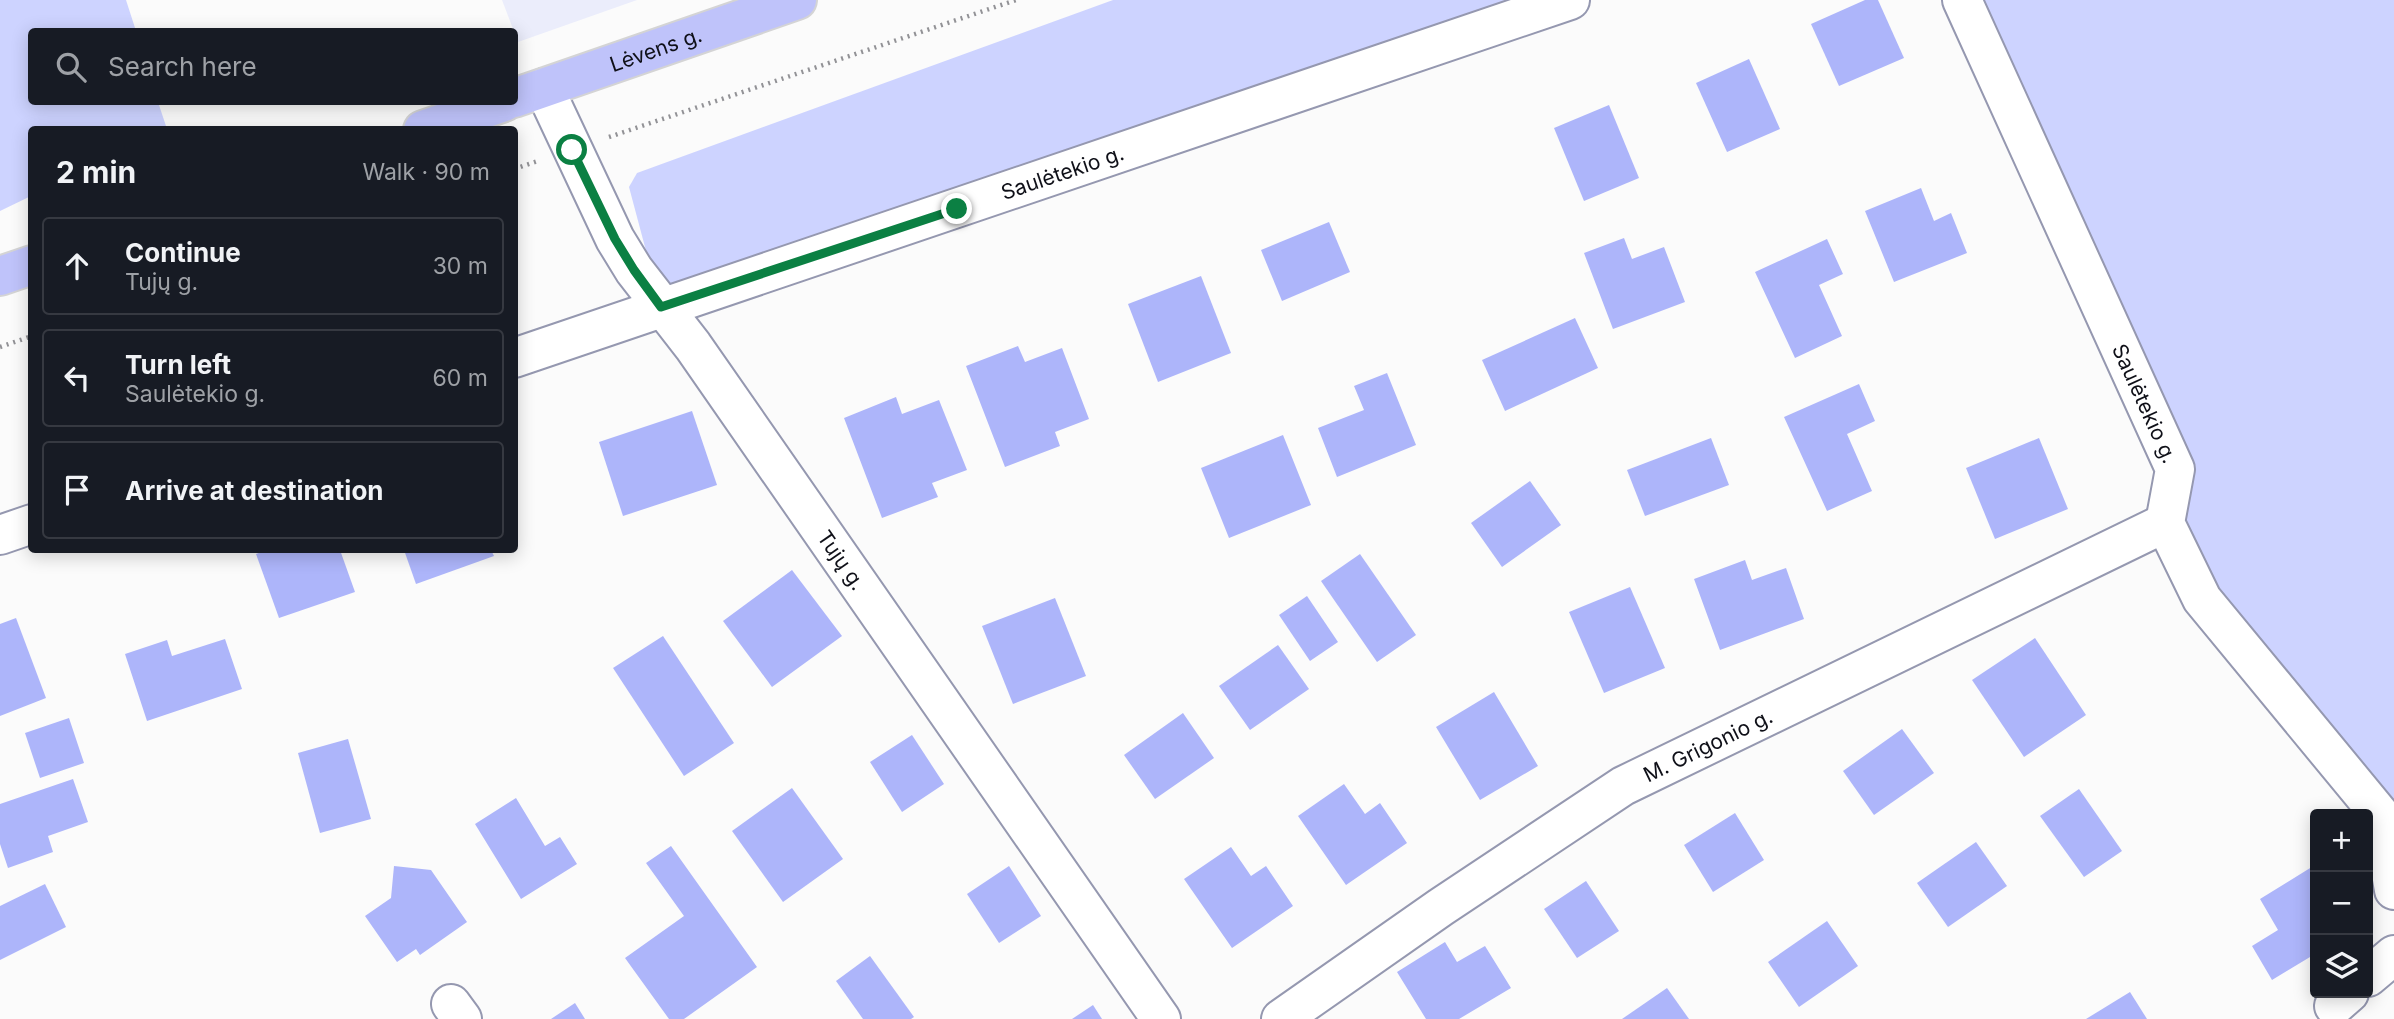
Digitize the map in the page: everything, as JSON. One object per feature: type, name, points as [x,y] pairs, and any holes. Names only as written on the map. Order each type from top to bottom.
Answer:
[{"type":"main road","name":"Lėvens g.","points":[[529,93],[797,0]]},
{"type":"main road","points":[[435,126],[496,105]]},
{"type":"main road","points":[[0,276],[28,266]]},
{"type":"street","name":"Saulėtekio g.","points":[[518,357],[1570,0]]},
{"type":"street","name":"Saulėtekio g.","points":[[1962,0],[2175,468],[2165,523]]},
{"type":"street","name":"Tujų g.","points":[[529,93],[572,150],[615,239],[634,270],[701,358],[1161,1019]]},
{"type":"street","points":[[2165,523],[2202,598],[2381,816],[2394,890]]},
{"type":"street","name":"M. Grigonio g.","points":[[1281,1019],[1441,907],[1623,786],[2165,523]]},
{"type":"street","points":[[0,535],[28,525]]},
{"type":"street","points":[[2373,973],[2394,955]]},
{"type":"path","points":[[572,150],[1016,0]]},
{"type":"path","points":[[0,346],[28,337]]},
{"type":"shaded area","points":[[0,0],[126,0],[135,28],[28,28],[28,105],[159,105],[166,126],[28,126],[28,197],[0,211]]},
{"type":"shaded area","points":[[502,0],[637,0],[518,42],[518,28],[513,28]]},
{"type":"shaded area","points":[[1113,0],[1567,0],[661,307],[629,187],[637,173]]},
{"type":"shaded area","points":[[1962,0],[2394,0],[2394,830],[2165,523],[2175,468]]},
{"type":"building","points":[[1865,0],[1878,0],[1904,58],[1839,86],[1811,24]]},
{"type":"building","points":[[1749,59],[1780,129],[1727,152],[1696,83]]},
{"type":"building","points":[[1609,105],[1639,178],[1584,201],[1554,128]]},
{"type":"building","points":[[1921,188],[1934,221],[1951,213],[1967,253],[1894,282],[1865,211]]},
{"type":"building","points":[[1329,222],[1350,272],[1282,301],[1261,250]]},
{"type":"building","points":[[1624,238],[1632,259],[1664,247],[1685,302],[1613,329],[1584,253]]},
{"type":"building","points":[[1827,239],[1843,274],[1819,285],[1842,336],[1795,358],[1755,272]]},
{"type":"building","points":[[1201,276],[1231,353],[1158,382],[1128,304]]},
{"type":"building","points":[[1575,318],[1598,368],[1505,411],[1482,360]]},
{"type":"building","points":[[1018,346],[1025,362],[1062,348],[1089,419],[1055,432],[1060,446],[1005,467],[966,366]]},
{"type":"building","points":[[1387,373],[1416,445],[1337,477],[1318,428],[1364,410],[1354,386]]},
{"type":"building","points":[[1859,384],[1875,421],[1847,434],[1872,491],[1827,511],[1784,417]]},
{"type":"building","points":[[896,397],[902,414],[939,400],[967,470],[932,483],[938,497],[882,518],[844,418]]},
{"type":"building","points":[[692,411],[717,485],[623,516],[599,442]]},
{"type":"building","points":[[1283,435],[1311,505],[1229,538],[1201,468]]},
{"type":"building","points":[[1711,438],[1729,485],[1645,516],[1627,470]]},
{"type":"building","points":[[2039,438],[2068,509],[1995,539],[1966,468]]},
{"type":"building","points":[[1530,481],[1561,525],[1502,567],[1471,523]]},
{"type":"building","points":[[341,553],[355,592],[279,618],[256,554]]},
{"type":"building","points":[[405,553],[492,553],[494,556],[416,584]]},
{"type":"building","points":[[1360,554],[1416,635],[1377,662],[1321,581]]},
{"type":"building","points":[[1745,560],[1752,580],[1786,568],[1804,619],[1720,650],[1694,579]]},
{"type":"building","points":[[792,570],[842,636],[772,687],[723,621]]},
{"type":"building","points":[[1630,587],[1665,668],[1604,693],[1569,612]]},
{"type":"building","points":[[1307,596],[1338,642],[1310,661],[1279,615]]},
{"type":"building","points":[[1055,598],[1086,676],[1013,704],[982,626]]},
{"type":"building","points":[[16,618],[46,698],[0,716],[0,624]]},
{"type":"building","points":[[663,636],[734,743],[684,776],[613,668]]},
{"type":"building","points":[[2035,638],[2086,715],[2024,757],[1972,680]]},
{"type":"building","points":[[225,639],[242,689],[147,721],[125,654],[167,640],[172,656]]},
{"type":"building","points":[[1278,645],[1309,689],[1250,730],[1219,686]]},
{"type":"building","points":[[1494,692],[1538,766],[1480,800],[1436,727]]},
{"type":"building","points":[[1183,713],[1214,758],[1155,799],[1124,755]]},
{"type":"building","points":[[69,718],[84,763],[40,778],[25,733]]},
{"type":"building","points":[[1902,729],[1934,773],[1874,815],[1843,771]]},
{"type":"building","points":[[912,735],[944,784],[902,812],[870,762]]},
{"type":"building","points":[[348,739],[371,819],[320,833],[298,753]]},
{"type":"building","points":[[73,779],[88,822],[48,836],[53,852],[8,868],[0,844],[0,804]]},
{"type":"building","points":[[1344,784],[1365,814],[1380,803],[1407,843],[1346,885],[1298,816]]},
{"type":"building","points":[[792,788],[843,859],[783,902],[732,831]]},
{"type":"building","points":[[2079,789],[2122,851],[2084,877],[2040,816]]},
{"type":"building","points":[[516,798],[545,846],[560,837],[577,864],[521,899],[475,824]]},
{"type":"building","points":[[1735,813],[1764,860],[1713,892],[1684,845]]},
{"type":"building","points":[[1976,842],[2007,886],[1948,927],[1917,883]]},
{"type":"building","points":[[671,846],[757,967],[684,1019],[669,1019],[625,958],[684,916],[646,863]]},
{"type":"building","points":[[1231,847],[1251,876],[1266,866],[1293,906],[1232,948],[1184,879]]},
{"type":"building","points":[[394,866],[431,870],[467,922],[420,955],[416,949],[397,962],[365,916],[391,898]]},
{"type":"building","points":[[1009,866],[1041,916],[999,943],[967,894]]},
{"type":"building","points":[[2310,868],[2310,957],[2272,980],[2252,946],[2278,930],[2260,899]]},
{"type":"building","points":[[1586,881],[1619,931],[1577,958],[1544,909]]},
{"type":"building","points":[[45,884],[66,927],[0,960],[0,906]]},
{"type":"building","points":[[1827,921],[1858,966],[1799,1007],[1768,962]]},
{"type":"building","points":[[1445,942],[1457,962],[1485,946],[1511,988],[1459,1019],[1426,1019],[1397,972]]},
{"type":"building","points":[[870,956],[914,1017],[863,1019],[836,981]]},
{"type":"building","points":[[1667,988],[1689,1019],[1622,1019]]},
{"type":"building","points":[[2130,992],[2147,1019],[2086,1019]]},
{"type":"building","points":[[575,1003],[585,1019],[551,1019]]},
{"type":"building","points":[[1093,1005],[1102,1019],[1072,1019]]},
{"type":"route","points":[[572,150],[615,239],[661,307],[957,209]]}]
